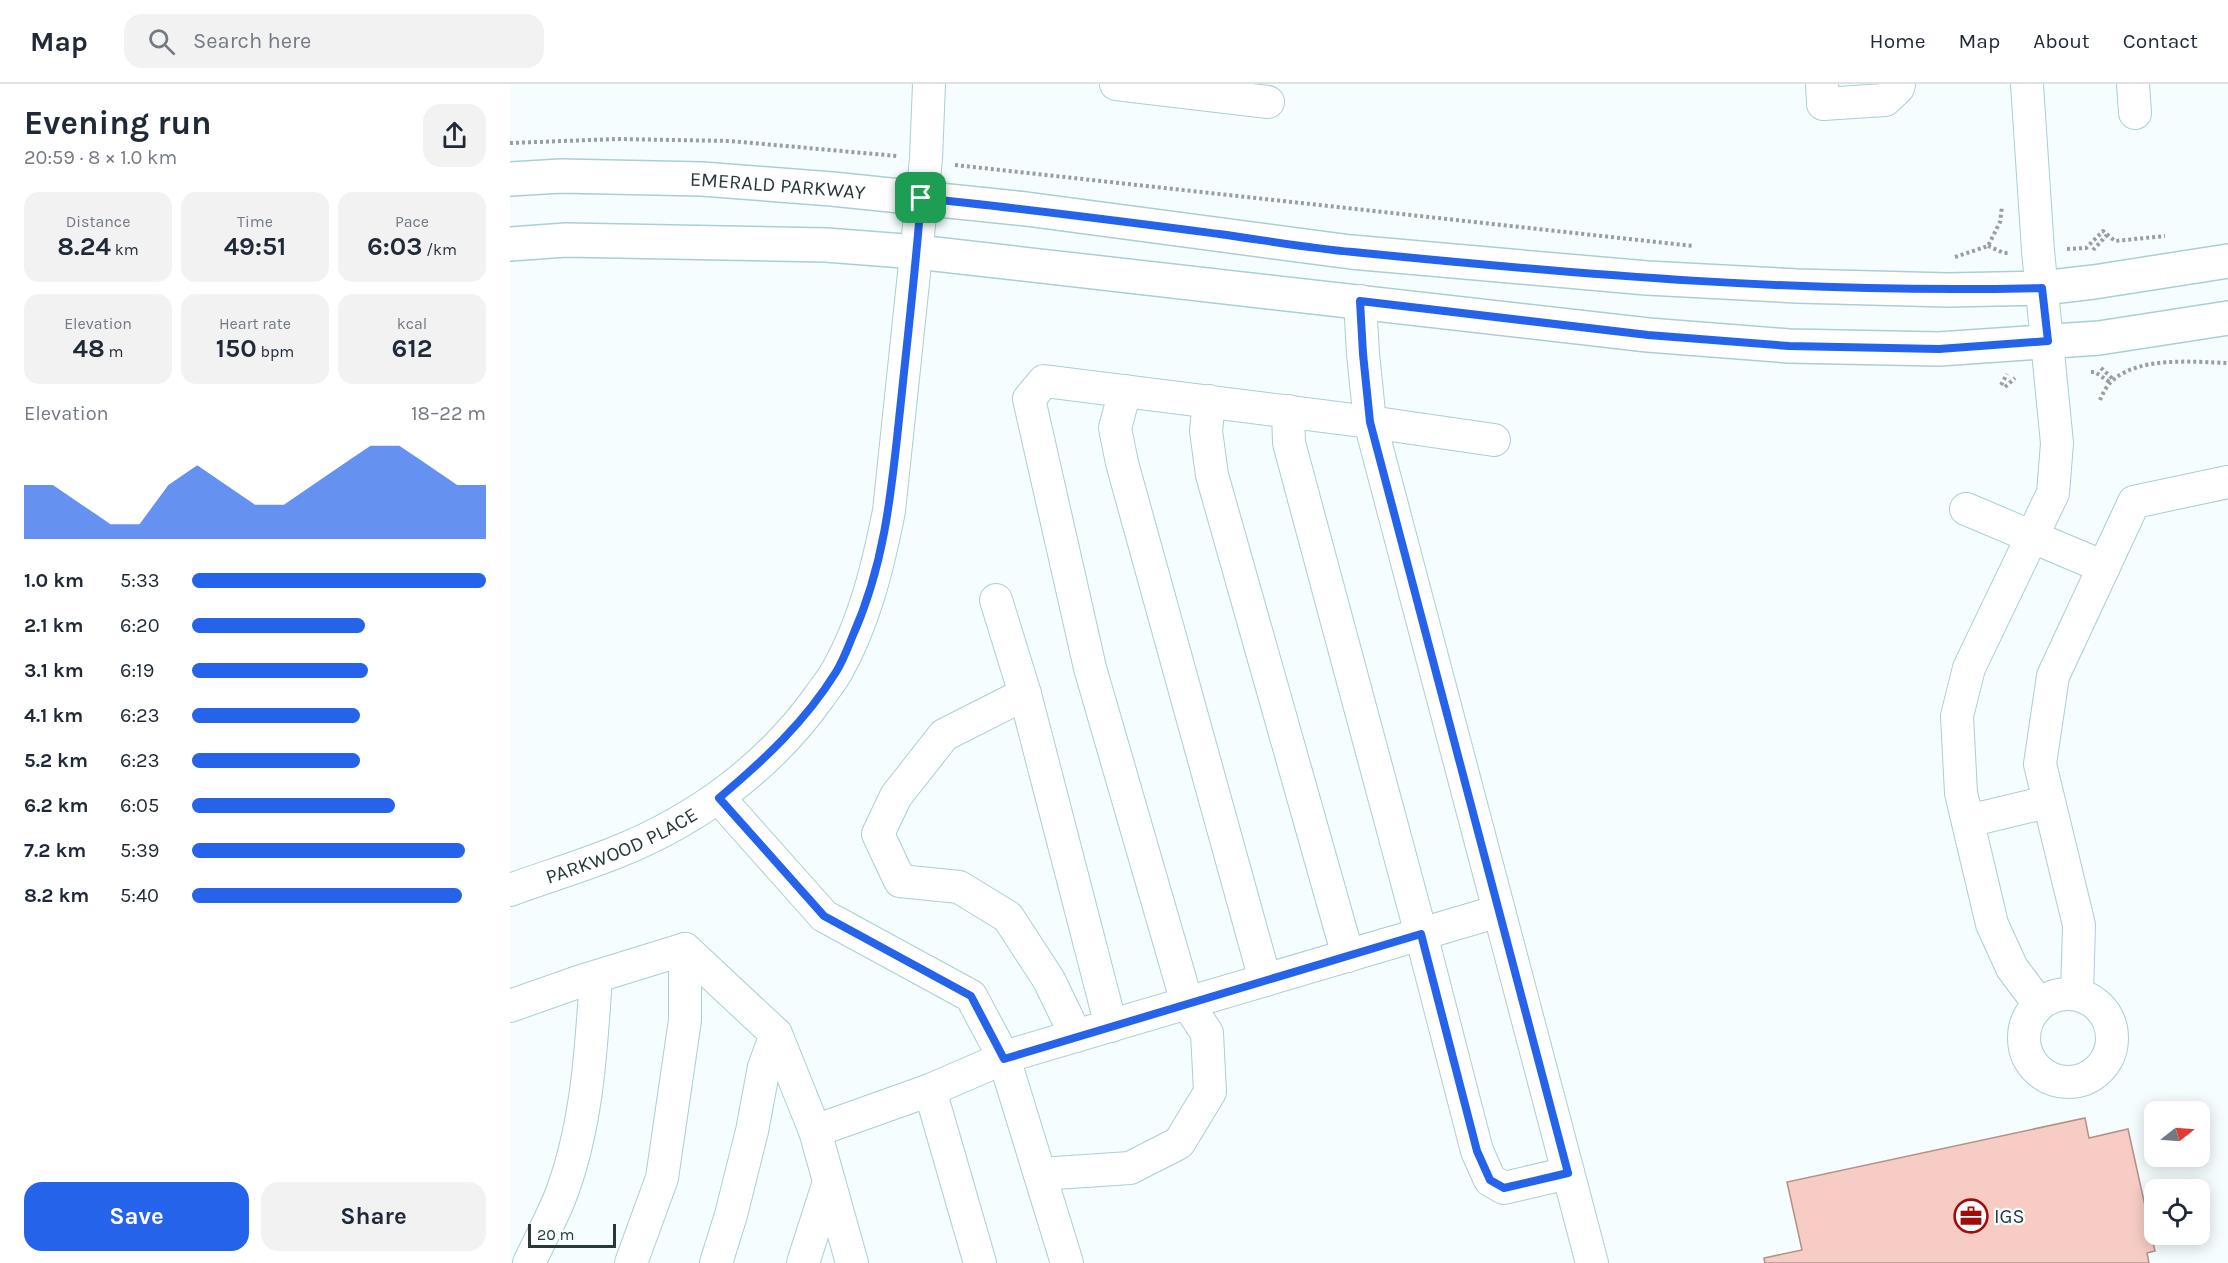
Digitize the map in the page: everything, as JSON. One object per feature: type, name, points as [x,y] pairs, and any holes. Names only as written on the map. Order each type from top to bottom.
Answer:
[{"type":"main road","name":"EMERALD PARKWAY","points":[[510,179],[561,176],[702,179],[1026,208],[1351,252],[1647,278],[1856,288],[1948,290],[2042,288],[2228,261]]},
{"type":"main road","points":[[510,244],[590,240],[826,245],[917,252],[1648,335],[1789,346],[1939,349],[2099,338],[2228,318]]},
{"type":"street","name":"PARKWOOD PLACE","points":[[510,890],[618,852],[673,825],[719,798],[764,760],[802,721],[837,671],[860,618],[878,567],[889,511],[926,159],[929,84]]},
{"type":"street","points":[[1116,84],[1268,102]]},
{"type":"street","points":[[1822,84],[1823,104],[1885,100],[1898,88],[1899,84]]},
{"type":"street","points":[[2027,84],[2042,288],[2057,443],[2053,493],[1969,668],[1957,716],[1961,793],[1992,924],[2012,968],[2039,1004]]},
{"type":"street","points":[[1360,301],[1370,422],[1592,1263]]},
{"type":"street","points":[[1040,1174],[1130,1168],[1179,1143],[1210,1092],[1207,1033],[1186,1003],[1090,668],[1029,399],[1044,381],[1288,411],[1494,440]]},
{"type":"street","points":[[1125,391],[1115,428],[1122,463],[1265,980]]},
{"type":"street","points":[[1209,401],[1206,431],[1212,475],[1348,956]]},
{"type":"street","points":[[1288,411],[1289,443],[1477,1151],[1490,1180],[1504,1188],[1568,1173]]},
{"type":"street","points":[[2077,994],[2079,925],[2047,802],[2040,764],[2053,676],[2134,502],[2228,482]]},
{"type":"street","points":[[1966,509],[2033,535],[2104,567]]},
{"type":"street","points":[[996,600],[1025,694],[1111,1026]]},
{"type":"street","points":[[1025,694],[944,735],[896,796],[878,834],[900,881],[959,887],[1008,917],[1049,980],[1076,1036]]},
{"type":"street","points":[[719,798],[824,916],[971,996],[1004,1059],[1067,1263]]},
{"type":"street","points":[[1968,821],[2047,802]]},
{"type":"street","points":[[815,1131],[930,1090],[1004,1059],[1499,911]]},
{"type":"street","points":[[510,1006],[685,949]]},
{"type":"street","points":[[685,949],[776,1034],[815,1131],[852,1263]]},
{"type":"street","points":[[631,1263],[662,1178],[685,1020],[685,949]]},
{"type":"street","points":[[530,1263],[559,1199],[577,1140],[591,1061],[596,977]]},
{"type":"street","points":[[2066,993],[2077,994],[2094,1002],[2110,1024],[2111,1048],[2102,1066],[2088,1078],[2076,1082],[2059,1082],[2041,1074],[2030,1061],[2023,1035],[2025,1026],[2039,1004],[2048,998],[2066,993]]},
{"type":"street","points":[[716,1263],[731,1215],[752,1131],[764,1067],[776,1034]]},
{"type":"street","points":[[930,1090],[980,1263]]},
{"type":"street","points":[[803,1263],[829,1182]]},
{"type":"path","points":[[510,143],[617,139],[730,141],[864,152],[926,159],[963,167],[1017,171],[1697,247]]},
{"type":"path","points":[[1948,259],[1988,246],[2000,222],[2002,204]]},
{"type":"path","points":[[2103,231],[2115,242],[2169,236]]},
{"type":"path","points":[[2100,400],[2113,379],[2136,368],[2171,362],[2228,363]]},
{"type":"building","name":"IGS","points":[[2085,1118],[2089,1138],[2128,1129],[2144,1201],[2144,1245],[2154,1245],[2155,1251],[2147,1253],[2149,1263],[1765,1263],[1764,1258],[1802,1250],[1787,1182]]},
{"type":"place","name":"IGS","points":[[1971,1216]]},
{"type":"route","points":[[921,198],[1026,208],[1351,252],[1647,278],[1797,286],[1948,290],[2042,288],[2048,341],[1939,349],[1789,346],[1648,335],[1360,301],[1370,422],[1568,1173],[1504,1188],[1490,1180],[1477,1151],[1421,934],[1011,1055],[1004,1059],[971,996],[824,916],[719,798],[764,760],[802,721],[837,671],[860,618],[878,567],[889,511],[921,198]]}]
